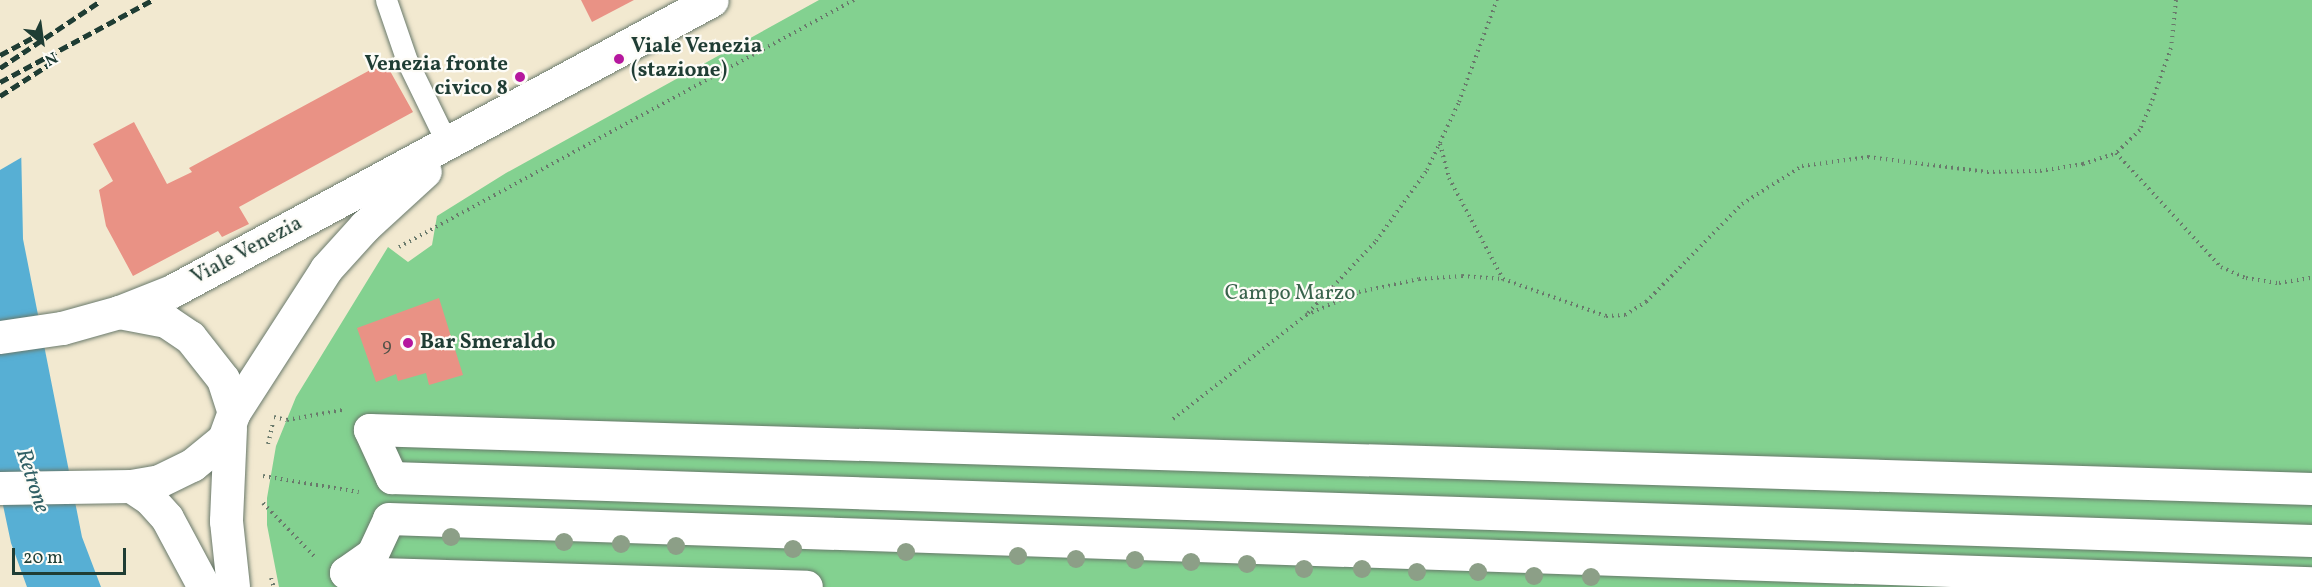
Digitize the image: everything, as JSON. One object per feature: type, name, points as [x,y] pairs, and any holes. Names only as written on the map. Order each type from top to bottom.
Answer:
[{"type":"main road","name":"Viale Venezia","points":[[0,337],[62,328],[118,312],[172,291],[481,128],[712,0]]},
{"type":"main road","name":"Viale Venezia","points":[[0,488],[131,486],[159,481],[192,465],[232,420],[326,269],[410,183],[481,128]]},
{"type":"main road","points":[[118,312],[166,321],[190,337],[223,379],[232,420],[226,521],[233,587]]},
{"type":"main road","points":[[131,486],[150,499],[167,518],[204,587]]},
{"type":"street","points":[[2312,489],[370,430],[392,478],[2312,541]]},
{"type":"street","points":[[807,587],[346,573],[373,554],[388,519],[2312,583]]},
{"type":"lane","points":[[386,0],[406,61],[448,145]]},
{"type":"path","points":[[391,252],[854,0]]},
{"type":"path","points":[[1166,429],[1178,411],[1306,315],[1376,242],[1427,170],[1497,0]]},
{"type":"path","points":[[1306,315],[1359,292],[1419,279],[1462,276],[1503,279],[1606,316],[1626,315],[1646,302],[1742,204],[1802,166],[1868,157],[1987,172],[2040,171],[2083,164],[2116,153],[2140,130],[2151,104],[2171,48],[2176,0]]},
{"type":"path","points":[[1439,143],[1449,178],[1503,279]]},
{"type":"path","points":[[2116,153],[2221,267],[2246,278],[2279,283],[2312,278]]},
{"type":"path","points":[[267,446],[279,407]]},
{"type":"path","points":[[261,484],[263,466]]},
{"type":"path","points":[[260,510],[261,492]]},
{"type":"path","points":[[268,572],[274,587]]},
{"type":"green space","name":"Campo Marzo","points":[[819,0],[2312,0],[2312,587],[279,587],[267,525],[267,498],[276,446],[296,397],[388,247],[408,262],[432,245],[437,216],[506,173]]},
{"type":"water","name":"Retrone","points":[[0,0],[18,0],[23,239],[82,537],[101,587],[27,587],[11,543],[0,491]]},
{"type":"pier","points":[[0,0],[21,0],[24,156],[0,170]]},
{"type":"building","points":[[581,0],[634,0],[592,22]]},
{"type":"building","points":[[385,62],[413,112],[239,207],[249,224],[222,237],[218,231],[133,276],[106,226],[99,190],[113,181],[93,144],[134,122],[167,184],[192,172],[189,168]]},
{"type":"building","points":[[439,298],[463,375],[429,385],[426,373],[398,381],[396,374],[376,382],[357,328]]},
{"type":"railway","points":[[0,82],[152,0]]},
{"type":"railway","points":[[0,68],[99,2]]},
{"type":"railway","points":[[0,55],[32,38]]},
{"type":"railway","points":[[0,96],[53,62]]},
{"type":"place","name":"Viale Venezia (stazione)","points":[[619,59]]},
{"type":"place","name":"Venezia fronte civico 8","points":[[520,77]]},
{"type":"place","name":"Bar Smeraldo","points":[[408,343]]}]
